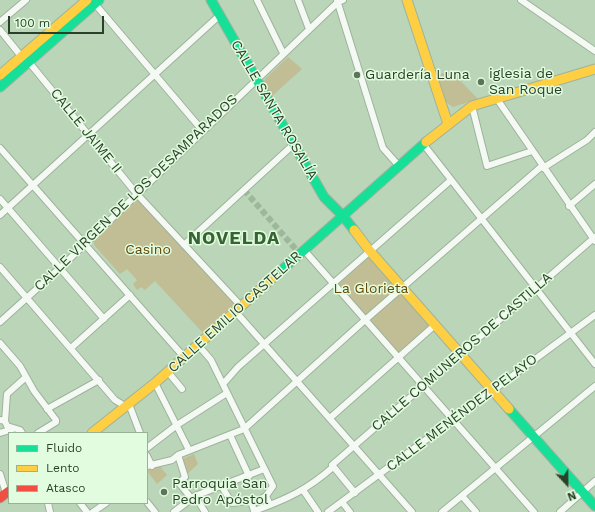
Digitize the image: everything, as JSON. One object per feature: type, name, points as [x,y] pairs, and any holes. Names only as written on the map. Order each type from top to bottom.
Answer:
[{"type":"street","points":[[0,22],[26,0]]},
{"type":"street","name":"CALLE SANTA ROSALÍA","points":[[211,0],[324,197],[343,216],[370,251]]},
{"type":"street","points":[[257,0],[283,53]]},
{"type":"street","points":[[298,0],[309,29]]},
{"type":"street","points":[[407,0],[448,124]]},
{"type":"street","points":[[521,0],[595,52]]},
{"type":"street","points":[[0,75],[25,59],[94,1],[202,130]]},
{"type":"street","points":[[339,1],[383,148],[399,166]]},
{"type":"street","name":"CALLE VIRGEN DE LOS DESAMPARADOS","points":[[0,322],[60,267],[339,1]]},
{"type":"street","points":[[0,215],[220,15]]},
{"type":"street","name":"CALLE JAIME II","points":[[0,30],[136,193],[184,244],[238,309],[265,345],[412,512]]},
{"type":"street","points":[[0,87],[25,59]]},
{"type":"street","points":[[532,152],[487,166],[472,106],[595,69]]},
{"type":"street","points":[[497,99],[569,206],[594,239]]},
{"type":"street","name":"CALLE EMILIO CASTELAR","points":[[96,431],[110,417],[168,372],[399,166],[448,124],[472,106]]},
{"type":"street","points":[[150,466],[172,460],[178,455],[189,450],[244,429],[298,382],[365,320],[543,167],[587,140],[595,132]]},
{"type":"street","points":[[184,244],[294,144]]},
{"type":"street","points":[[424,145],[595,364]]},
{"type":"street","points":[[0,148],[184,357]]},
{"type":"street","points":[[223,384],[238,367],[265,345],[451,180]]},
{"type":"street","points":[[569,206],[595,184]]},
{"type":"street","points":[[0,199],[104,319]]},
{"type":"street","name":"CALLE COMUNEROS DE CASTILLA","points":[[255,512],[303,490],[594,239]]},
{"type":"street","points":[[304,250],[534,512]]},
{"type":"street","points":[[370,251],[595,506]]},
{"type":"street","points":[[0,267],[115,400],[127,405],[140,432]]},
{"type":"street","points":[[71,348],[130,295]]},
{"type":"street","name":"CALLE MENÉNDEZ PELAYO","points":[[328,512],[595,315]]},
{"type":"street","points":[[330,418],[435,324]]},
{"type":"street","points":[[0,343],[55,418],[56,422],[42,432]]},
{"type":"street","points":[[198,345],[211,360],[273,486],[266,496],[252,504]]},
{"type":"street","points":[[168,372],[182,389]]},
{"type":"street","points":[[21,432],[20,430],[12,429],[7,426],[3,421],[7,394],[26,377]]},
{"type":"street","points":[[47,409],[99,380]]},
{"type":"street","points":[[155,383],[189,450]]},
{"type":"street","points":[[442,512],[595,386]]},
{"type":"street","points":[[148,447],[176,425],[226,393]]},
{"type":"street","points":[[110,417],[115,409],[115,400]]},
{"type":"street","points":[[0,433],[12,429]]},
{"type":"street","points":[[230,435],[248,476]]},
{"type":"street","points":[[178,455],[184,477],[179,484],[206,512]]},
{"type":"street","points":[[332,466],[355,492]]},
{"type":"street","points":[[174,512],[193,497],[222,487],[264,469]]},
{"type":"street","points":[[0,474],[5,494]]},
{"type":"street","points":[[560,512],[595,481]]},
{"type":"street","points":[[222,487],[232,503],[247,501],[252,504],[255,512]]},
{"type":"street","points":[[303,490],[318,512]]},
{"type":"street","points":[[266,496],[270,505]]},
{"type":"street","points":[[462,496],[476,512]]},
{"type":"street","points":[[342,502],[350,512]]},
{"type":"street","points":[[148,503],[155,512]]},
{"type":"street","points":[[81,504],[87,512]]},
{"type":"street","points":[[93,512],[105,504]]},
{"type":"green space","points":[[288,57],[302,69],[272,96],[264,82],[265,79]]},
{"type":"green space","points":[[451,71],[478,99],[453,107],[446,102],[437,75]]},
{"type":"green space","name":"Casino","points":[[136,200],[140,200],[235,304],[203,333],[155,281],[145,290],[141,287],[137,290],[133,284],[137,280],[127,269],[120,274],[94,245],[94,240]]},
{"type":"green space","name":"La Glorieta","points":[[370,255],[431,325],[398,354],[337,285]]},
{"type":"green space","points":[[194,454],[198,464],[185,476],[180,460]]},
{"type":"green space","points":[[160,466],[167,475],[157,484],[148,471]]},
{"type":"tunnel","points":[[244,190],[300,254]]},
{"type":"traffic: fast","points":[[0,87],[99,0]]},
{"type":"traffic: fast","points":[[211,0],[324,197],[343,216],[354,230]]},
{"type":"traffic: fast","points":[[275,276],[426,142]]},
{"type":"traffic: fast","points":[[509,409],[595,506]]},
{"type":"traffic: slow","points":[[0,75],[87,0]]},
{"type":"traffic: slow","points":[[407,0],[448,124]]},
{"type":"traffic: slow","points":[[426,142],[472,106],[595,69]]},
{"type":"traffic: slow","points":[[354,230],[369,250],[509,409]]},
{"type":"traffic: slow","points":[[93,432],[155,383],[275,276]]},
{"type":"traffic: jam","points":[[0,498],[8,492]]},
{"type":"place","name":"Guardería Luna","points":[[357,75]]},
{"type":"place","name":"iglesia de San Roque","points":[[481,82]]},
{"type":"place","name":"Parroquia San Pedro Apóstol","points":[[164,492]]},
{"type":"district","name":"NOVELDA","points":[[234,239]]}]
